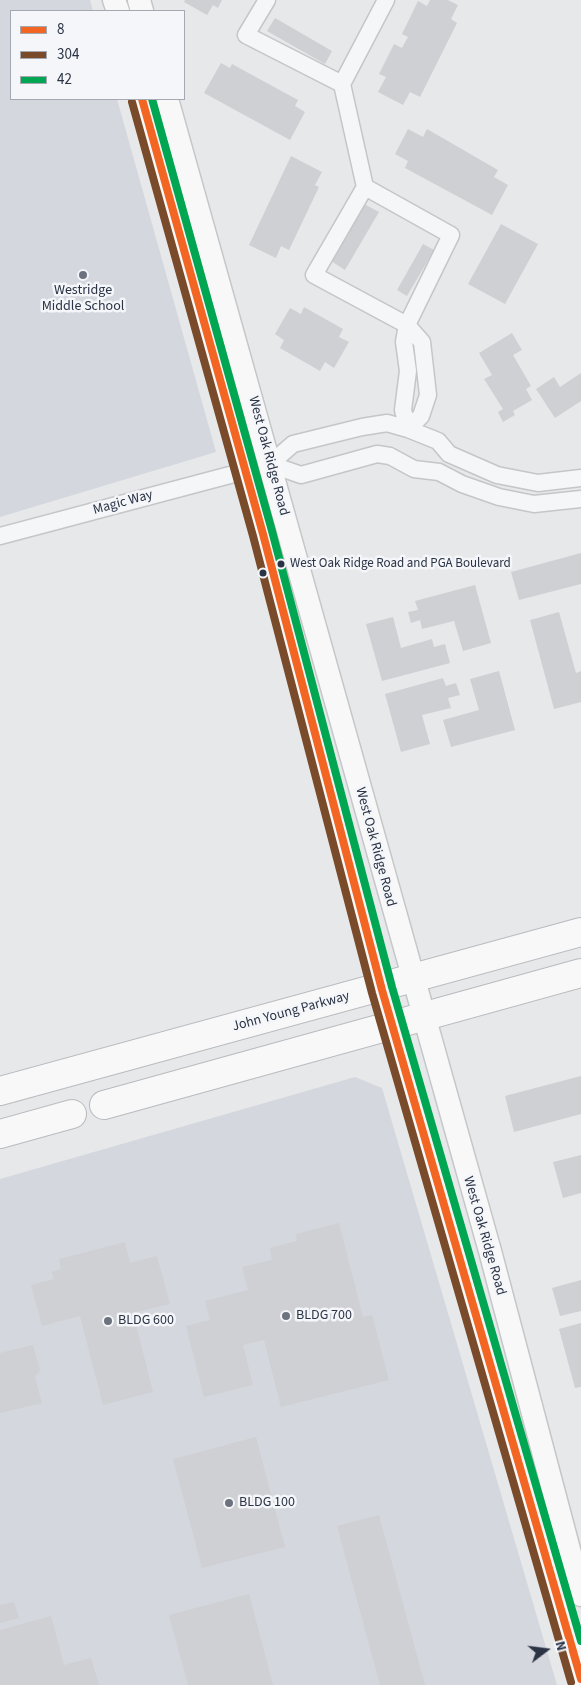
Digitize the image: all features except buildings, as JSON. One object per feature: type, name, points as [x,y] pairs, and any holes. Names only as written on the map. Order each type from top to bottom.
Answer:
[{"type":"highway","name":"John Young Parkway","points":[[0,1091],[581,932]]},
{"type":"highway","points":[[104,1105],[581,973]]},
{"type":"highway","points":[[0,1134],[72,1114]]},
{"type":"street","points":[[267,0],[246,35],[342,84]]},
{"type":"street","points":[[386,0],[342,84],[364,187],[314,275],[407,325],[422,342],[428,395],[421,416],[408,429]]},
{"type":"street","name":"West Oak Ridge Road","points":[[142,100],[245,471],[391,1026],[546,1551],[581,1679]]},
{"type":"street","points":[[154,100],[172,168],[199,211]]},
{"type":"street","name":"West Oak Ridge Road","points":[[167,100],[270,464],[422,1017],[490,1251],[577,1563],[581,1595]]},
{"type":"street","points":[[364,187],[451,235],[407,325],[404,342],[408,371],[403,410],[408,429]]},
{"type":"street","points":[[245,471],[270,464],[294,444],[362,427],[387,423],[438,441],[449,454],[497,475],[538,483],[581,478]]},
{"type":"street","points":[[270,464],[301,475],[377,454],[390,456],[414,469],[439,472],[462,484],[499,497],[534,504],[581,499]]},
{"type":"street","name":"Magic Way","points":[[0,536],[245,471]]},
{"type":"street","points":[[497,1388],[515,1400],[521,1414],[552,1525],[561,1548],[577,1563]]},
{"type":"shaded area","name":"Westridge Middle School","points":[[0,0],[90,0],[93,10],[10,10],[10,100],[117,100],[216,452],[0,517]]},
{"type":"shaded area","points":[[355,1077],[382,1088],[557,1685],[0,1685],[0,1179]]},
{"type":"transit line","name":"8","points":[[142,100],[263,534],[382,990],[581,1679]]},
{"type":"transit line","name":"42","points":[[152,100],[272,531],[392,987],[581,1641]]},
{"type":"transit line","name":"304","points":[[132,102],[253,536],[372,993],[571,1682]]},
{"type":"place","name":"Westridge Middle School","points":[[83,275]]},
{"type":"place","name":"West Oak Ridge Road and PGA Boulevard","points":[[281,564]]},
{"type":"place","name":"BLDG 700","points":[[286,1316]]},
{"type":"place","name":"BLDG 600","points":[[108,1321]]},
{"type":"place","name":"BLDG 100","points":[[229,1503]]}]
